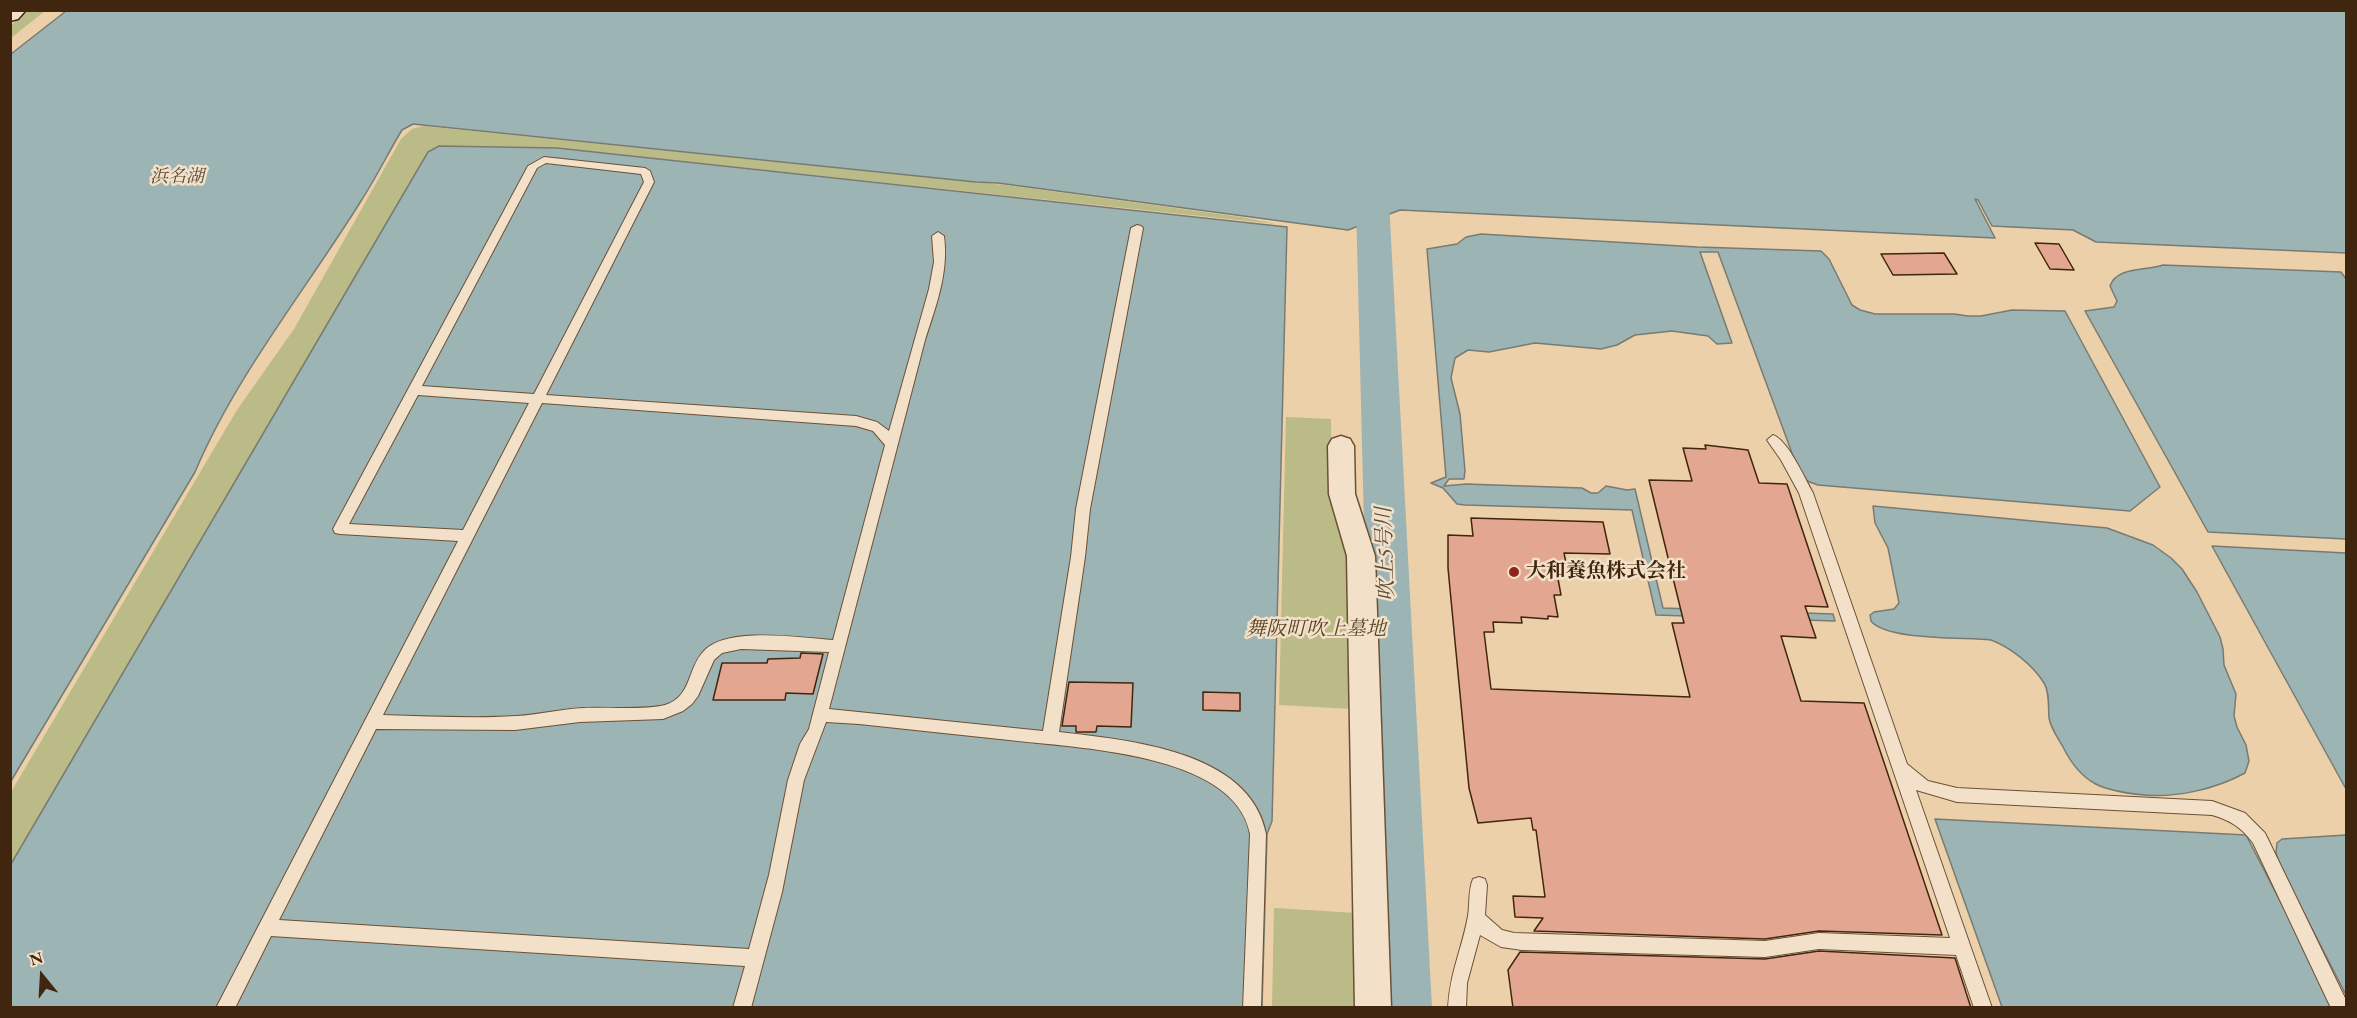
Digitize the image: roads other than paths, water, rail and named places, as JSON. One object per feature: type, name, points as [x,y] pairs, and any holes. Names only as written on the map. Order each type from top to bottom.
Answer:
[{"type":"main road","points":[[10,14],[15,10]]},
{"type":"street","points":[[1341,446],[1342,494],[1361,556],[1373,1008]]},
{"type":"lane","points":[[225,1008],[266,927],[468,536],[539,398],[649,182],[645,171],[544,160],[533,166],[340,529],[468,536]]},
{"type":"lane","points":[[1050,738],[1078,557],[1083,509],[1137,228]]},
{"type":"lane","points":[[742,1008],[777,875],[794,791],[808,741],[816,730],[936,279],[940,259],[938,236]]},
{"type":"lane","points":[[414,390],[856,421],[878,427],[886,434],[891,445]]},
{"type":"lane","points":[[1773,440],[1786,457],[1806,494],[1983,1008]]},
{"type":"lane","points":[[372,722],[515,723],[580,715],[663,712],[686,703],[693,693],[706,660],[719,648],[740,643],[838,646]]},
{"type":"lane","points":[[820,715],[860,717],[1050,738],[1152,752],[1189,765],[1224,784],[1248,805],[1255,819],[1258,834],[1252,1008]]},
{"type":"lane","points":[[1901,768],[1912,780],[1924,787],[1957,795],[2212,808],[2241,818],[2259,838],[2341,1008]]},
{"type":"lane","points":[[1457,1008],[1458,983],[1476,917],[1479,885]]},
{"type":"lane","points":[[1476,917],[1487,932],[1502,940],[1522,942],[1765,949],[1819,941],[1962,947]]},
{"type":"lane","points":[[266,927],[755,958]]},
{"type":"water","name":"浜名湖","points":[[66,11],[2346,11],[2346,253],[2096,242],[2073,230],[1992,226],[1978,200],[1975,199],[1995,238],[1400,210],[1348,230],[998,183],[413,124],[402,130],[361,201],[230,401],[195,472],[11,781],[11,54]]},
{"type":"water","points":[[439,146],[557,148],[1287,227],[1272,821],[1267,834],[1262,1007],[11,1007],[11,864],[428,152]]},
{"type":"water","points":[[1481,234],[1697,247],[1821,251],[1829,259],[1852,305],[1875,314],[1981,316],[2012,310],[2065,311],[2160,487],[2130,511],[1818,485],[1807,481],[1796,464],[1718,252],[1700,252],[1732,343],[1717,344],[1708,336],[1672,331],[1635,335],[1617,345],[1601,349],[1535,343],[1489,352],[1468,350],[1455,358],[1451,378],[1460,414],[1465,471],[1464,479],[1449,479],[1444,486],[1466,484],[1582,488],[1591,493],[1598,493],[1606,486],[1627,490],[1635,489],[1663,608],[1833,614],[1835,621],[1656,615],[1632,510],[1457,504],[1443,488],[1431,483],[1446,477],[1427,249],[1457,244],[1466,237]]},
{"type":"water","points":[[2163,265],[2341,272],[2346,279],[2346,539],[2208,532],[2085,311],[2114,307],[2117,301],[2110,286],[2119,275]]},
{"type":"water","points":[[1873,506],[2107,528],[2153,545],[2182,569],[2197,592],[2220,637],[2224,665],[2236,694],[2234,716],[2246,745],[2249,761],[2245,773],[2209,788],[2182,794],[2156,796],[2105,788],[2086,778],[2070,760],[2051,726],[2048,696],[2044,683],[2027,663],[2013,652],[1991,640],[1909,635],[1893,632],[1871,621],[1870,615],[1874,612],[1894,609],[1899,603],[1888,548],[1875,523]]},
{"type":"water","points":[[2212,546],[2346,553],[2346,789]]},
{"type":"water","points":[[1935,819],[2246,835],[2335,1007],[2002,1007]]},
{"type":"water","points":[[2346,835],[2346,995],[2280,866],[2276,853],[2277,843],[2282,839]]},
{"type":"waterway","name":"吹上5号川","points":[[1371,163],[1404,1008]]},
{"type":"place","name":"大和養魚株式会社","points":[[1514,572]]},
{"type":"park label","name":"舞阪町吹上墓地","points":[[1316,630]]}]
